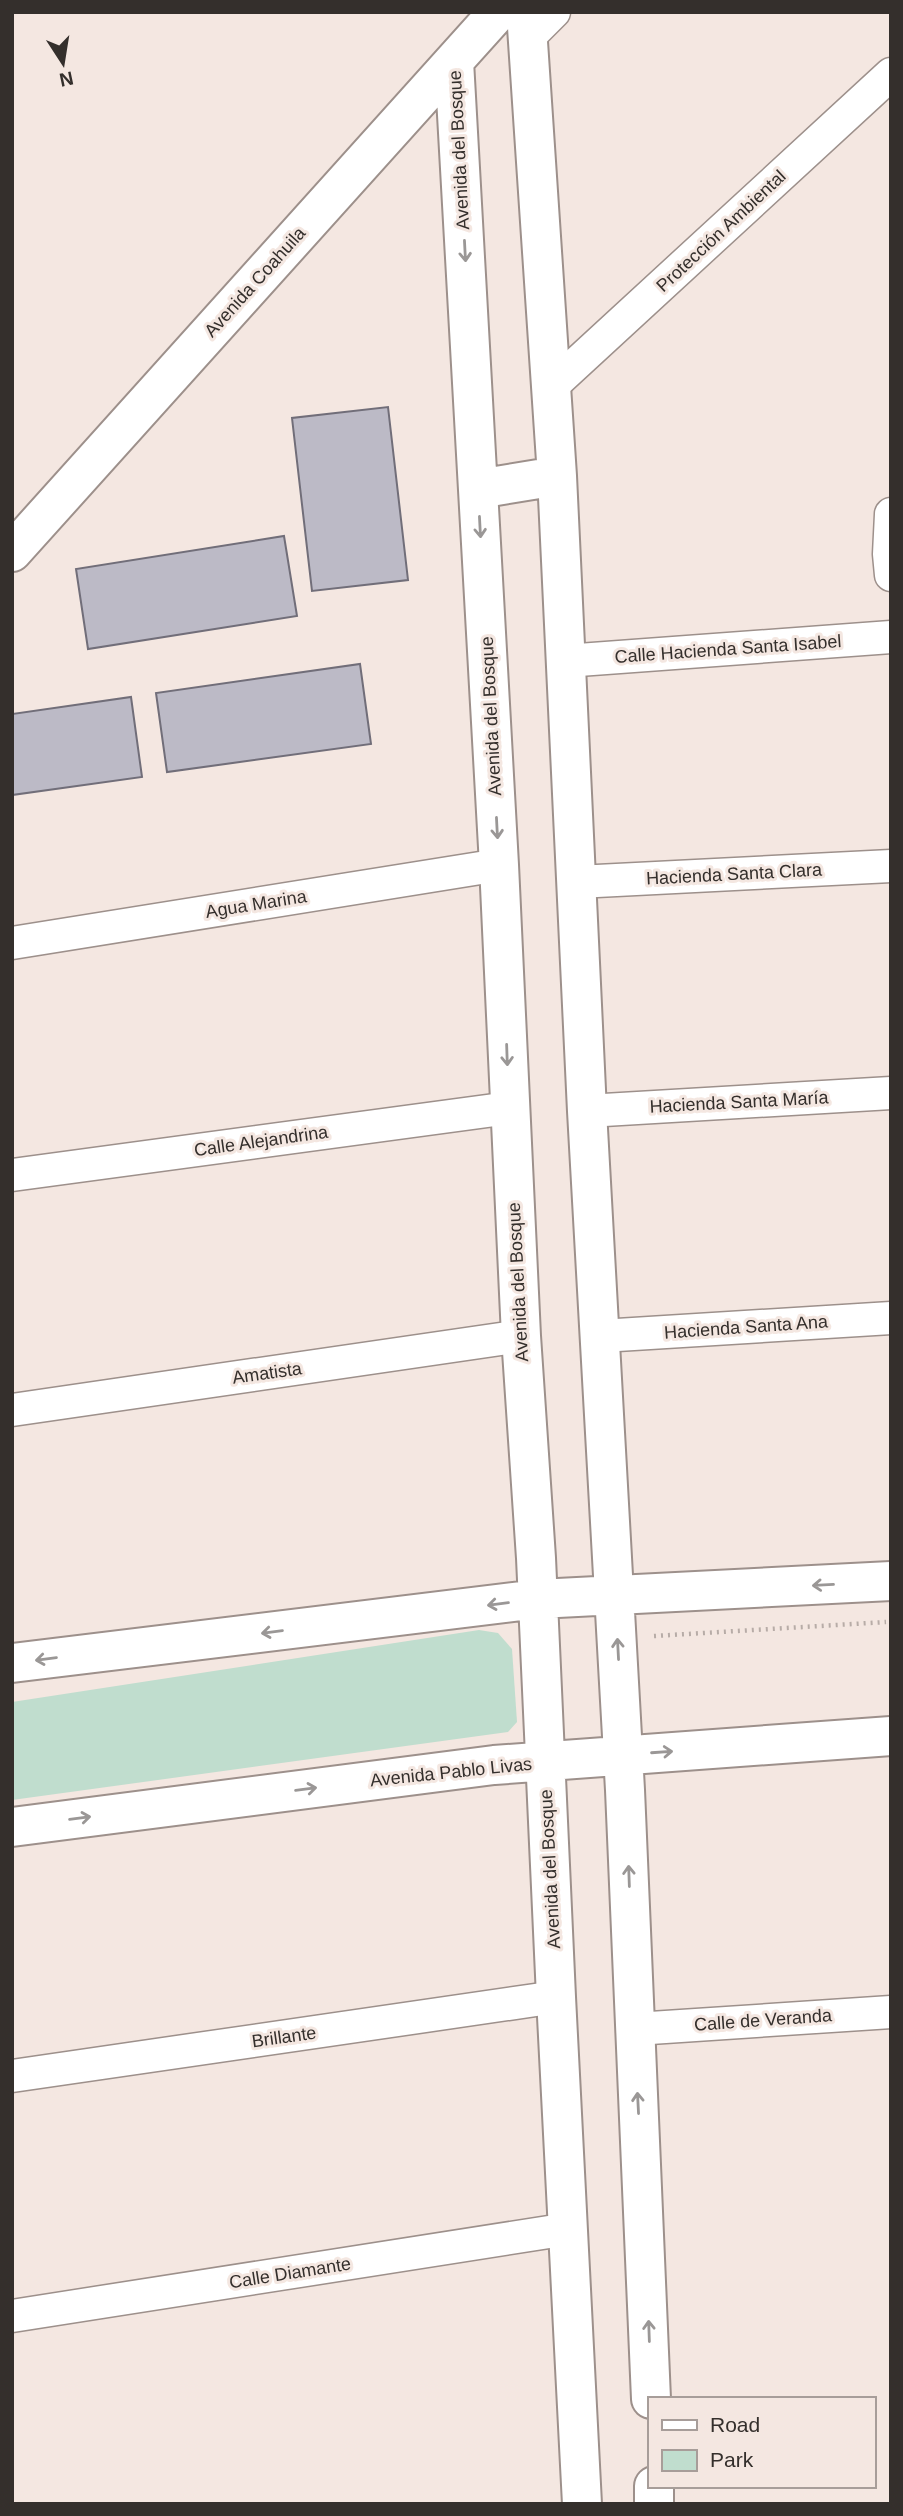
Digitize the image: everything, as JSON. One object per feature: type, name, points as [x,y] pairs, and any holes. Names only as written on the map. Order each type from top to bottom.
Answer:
[{"type":"street","name":"Avenida Coahuila","points":[[12,552],[498,12]]},
{"type":"street","points":[[536,21],[551,387],[587,1111],[623,1754],[651,2397]]},
{"type":"street","name":"Avenida del Bosque","points":[[454,61],[499,865],[521,1336],[538,1599],[582,2504]]},
{"type":"street","name":"Protección Ambiental","points":[[551,387],[891,74]]},
{"type":"street","points":[[478,489],[557,476]]},
{"type":"street","points":[[891,514],[891,575]]},
{"type":"street","name":"Calle Hacienda Santa Isabel","points":[[565,661],[891,637]]},
{"type":"street","name":"Agua Marina","points":[[12,943],[499,865]]},
{"type":"street","name":"Hacienda Santa Clara","points":[[577,882],[891,866]]},
{"type":"street","name":"Hacienda Santa María","points":[[587,1111],[891,1093]]},
{"type":"street","name":"Calle Alejandrina","points":[[12,1175],[509,1108]]},
{"type":"street","name":"Hacienda Santa Ana","points":[[601,1336],[891,1318]]},
{"type":"street","name":"Amatista","points":[[12,1410],[521,1336]]},
{"type":"street","points":[[12,1664],[538,1599],[891,1581]]},
{"type":"street","name":"Avenida Pablo Livas","points":[[12,1827],[481,1766],[891,1736]]},
{"type":"street","name":"Brillante","points":[[12,2076],[556,1997]]},
{"type":"street","name":"Calle de Veranda","points":[[635,2029],[891,2012]]},
{"type":"street","name":"Calle Diamante","points":[[12,2316],[568,2230]]},
{"type":"green space","points":[[479,1630],[498,1633],[512,1649],[517,1722],[508,1732],[12,1800],[12,1702]]},
{"type":"building","points":[[388,407],[408,580],[312,591],[292,418]]},
{"type":"building","points":[[284,536],[297,616],[88,649],[76,569]]},
{"type":"building","points":[[360,664],[371,744],[167,772],[156,693]]},
{"type":"building","points":[[131,697],[142,777],[12,795],[12,714]]}]
